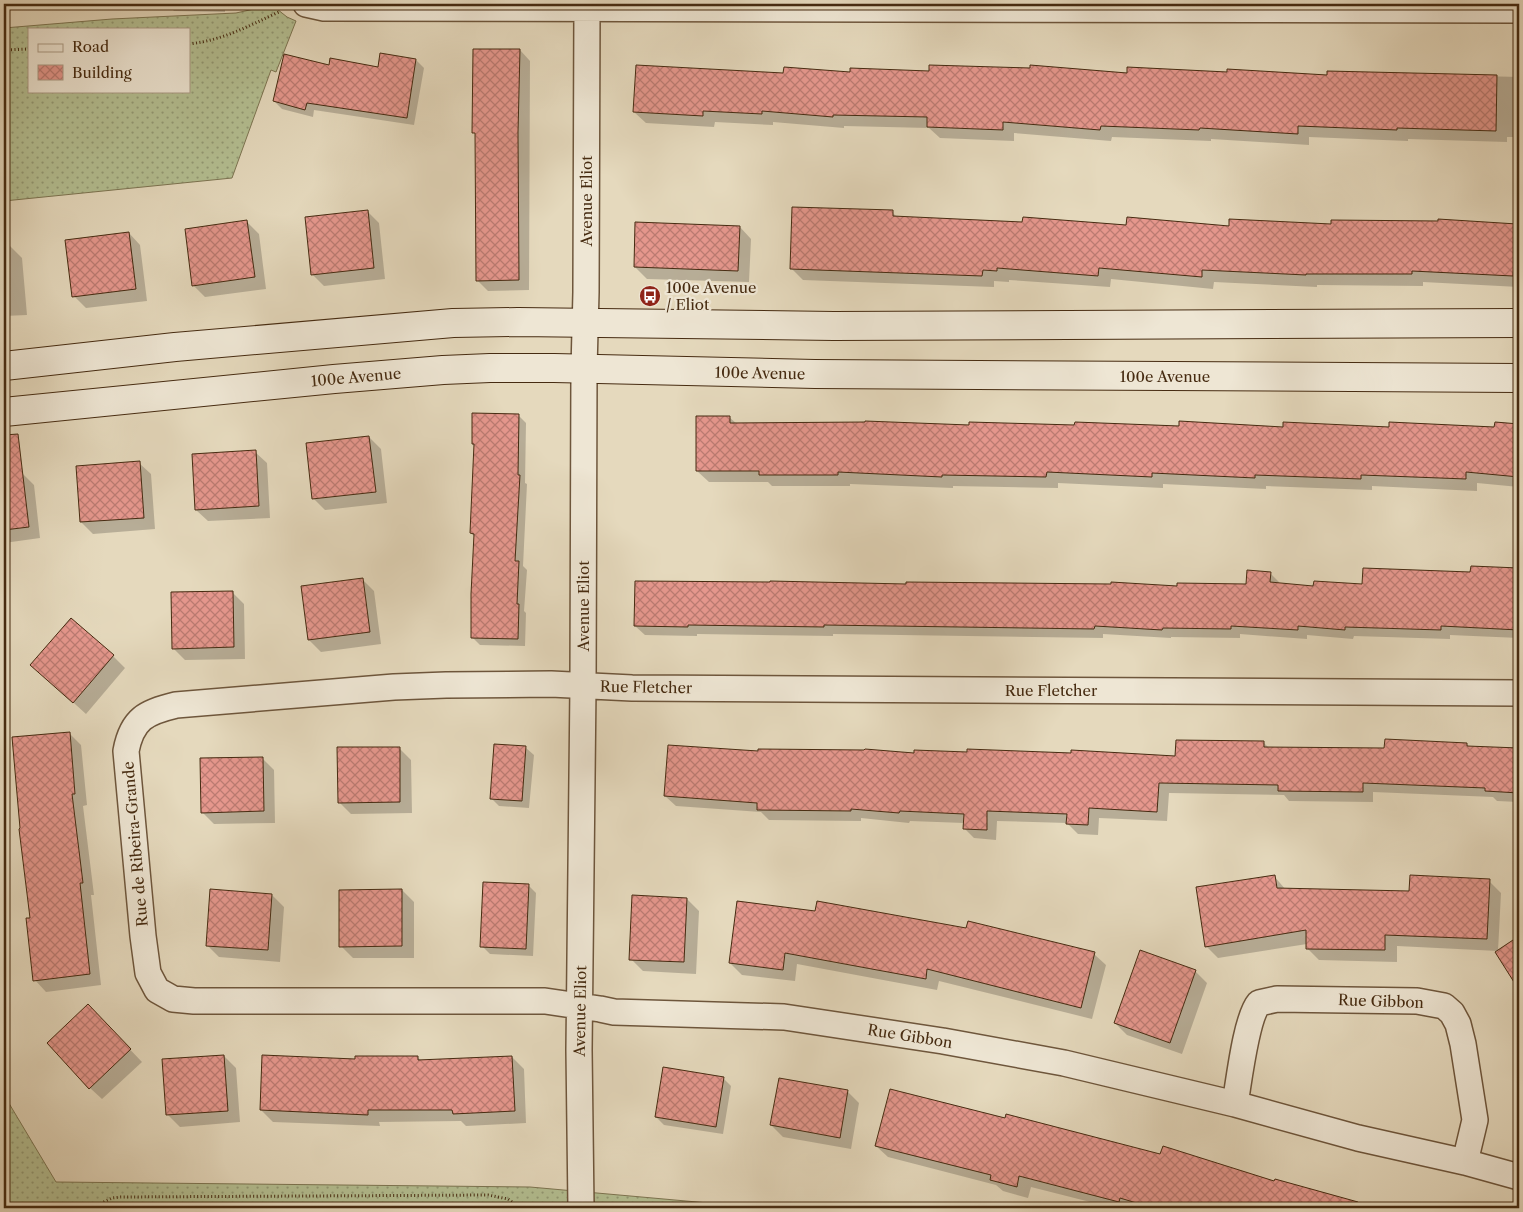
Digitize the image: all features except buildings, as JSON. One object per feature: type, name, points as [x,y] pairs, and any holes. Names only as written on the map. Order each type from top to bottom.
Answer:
[{"type":"street","points":[[306,4],[324,8],[587,6],[1439,6],[1519,10]]},
{"type":"street","name":"Avenue Eliot","points":[[581,1208],[579,1050],[587,6]]},
{"type":"street","points":[[4,366],[175,348],[462,323],[864,326],[1519,323]]},
{"type":"street","name":"100e Avenue","points":[[4,412],[334,379],[490,368],[825,374],[1519,378]]},
{"type":"street","name":"Rue de Ribeira-Grande","points":[[580,1006],[545,1001],[194,1001],[173,999],[157,990],[148,973],[126,751],[129,735],[138,721],[155,709],[176,705],[394,687],[551,684],[583,686]]},
{"type":"street","name":"Rue Fletcher","points":[[583,686],[632,688],[1519,693]]},
{"type":"street","name":"Rue Gibbon","points":[[1235,1104],[1250,1026],[1255,1008],[1259,1003],[1277,999],[1417,1001],[1444,1006],[1452,1013],[1458,1024],[1475,1120],[1465,1162]]},
{"type":"street","name":"Rue Gibbon","points":[[580,1006],[626,1013],[784,1017],[943,1041],[1064,1063],[1235,1104],[1358,1138],[1465,1162],[1519,1177]]},
{"type":"path","points":[[190,44],[218,39],[238,32],[279,12]]},
{"type":"path","points":[[4,50],[28,49]]},
{"type":"path","points":[[91,1208],[112,1198],[120,1197],[469,1195],[501,1197],[508,1199],[521,1208]]},
{"type":"green space","points":[[272,5],[287,17],[296,21],[276,72],[271,70],[232,178],[4,201],[4,28],[112,19],[236,13]]},
{"type":"green space","points":[[4,1095],[56,1182],[530,1187],[764,1208],[4,1208]]},
{"type":"place","name":"100e Avenue / Eliot","points":[[650,296]]}]
